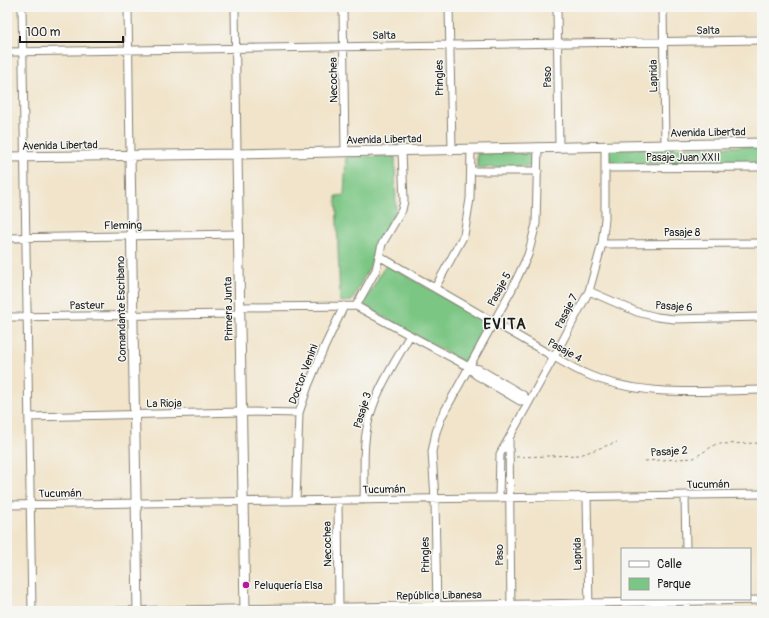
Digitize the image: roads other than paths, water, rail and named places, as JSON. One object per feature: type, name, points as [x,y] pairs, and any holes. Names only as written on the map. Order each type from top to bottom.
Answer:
[{"type":"main road","name":"Avenida Libertad","points":[[7,157],[130,156],[762,143]]},
{"type":"main road","name":"Primera Junta","points":[[237,154],[245,610]]},
{"type":"main road","name":"Comandante Escribano","points":[[130,156],[138,611]]},
{"type":"street","points":[[22,7],[32,611]]},
{"type":"street","name":"Comandante Escribano","points":[[128,7],[130,156]]},
{"type":"street","name":"Primera Junta","points":[[235,7],[237,154]]},
{"type":"street","name":"Necochea","points":[[343,7],[345,152]]},
{"type":"street","name":"Pringles","points":[[449,7],[452,150]]},
{"type":"street","name":"Paso","points":[[557,7],[559,147]]},
{"type":"street","name":"Laprida","points":[[663,7],[665,145]]},
{"type":"street","name":"Salta","points":[[7,52],[762,40]]},
{"type":"street","name":"Pasaje 7","points":[[509,498],[509,438],[589,291],[602,244],[605,219],[605,146]]},
{"type":"street","name":"Pasaje 5","points":[[435,499],[432,452],[436,432],[442,416],[521,271],[533,238],[537,208],[538,148]]},
{"type":"street","points":[[435,288],[464,235],[469,206],[471,171],[470,149]]},
{"type":"street","points":[[402,150],[404,201],[402,210],[382,244],[376,270],[356,306],[469,367],[480,369],[523,395],[528,401]]},
{"type":"street","name":"Pasaje Juan XXII","points":[[605,168],[762,167]]},
{"type":"street","points":[[471,171],[538,171]]},
{"type":"street","name":"Fleming","points":[[7,238],[239,234]]},
{"type":"street","name":"Pasaje 8","points":[[602,244],[762,243]]},
{"type":"street","name":"Pasaje 4","points":[[379,256],[554,357],[599,379],[657,391],[762,390]]},
{"type":"street","name":"Pasaje 6","points":[[589,291],[638,312],[657,317],[674,319],[762,317]]},
{"type":"street","name":"Doctor Venini","points":[[296,501],[299,413],[320,357],[344,306]]},
{"type":"street","name":"Pasteur","points":[[7,317],[133,315],[356,306]]},
{"type":"street","name":"Pasaje 3","points":[[364,500],[365,438],[368,423],[379,391],[410,336]]},
{"type":"street","name":"La Rioja","points":[[28,417],[242,412],[299,413]]},
{"type":"street","points":[[499,498],[500,454],[509,438]]},
{"type":"street","name":"Tucumán","points":[[7,505],[762,494]]},
{"type":"street","points":[[685,495],[686,548]]},
{"type":"street","name":"Laprida","points":[[587,497],[589,607]]},
{"type":"street","name":"Paso","points":[[509,498],[511,608]]},
{"type":"street","name":"Pringles","points":[[435,499],[437,609]]},
{"type":"street","name":"Necochea","points":[[338,500],[339,609]]},
{"type":"street","points":[[687,600],[687,611]]},
{"type":"street","name":"República Libanesa","points":[[117,611],[589,607],[687,600],[762,600]]},
{"type":"place","name":"Peluquería Elsa","points":[[246,585]]},
{"type":"district","name":"EVITA","points":[[505,324]]}]
